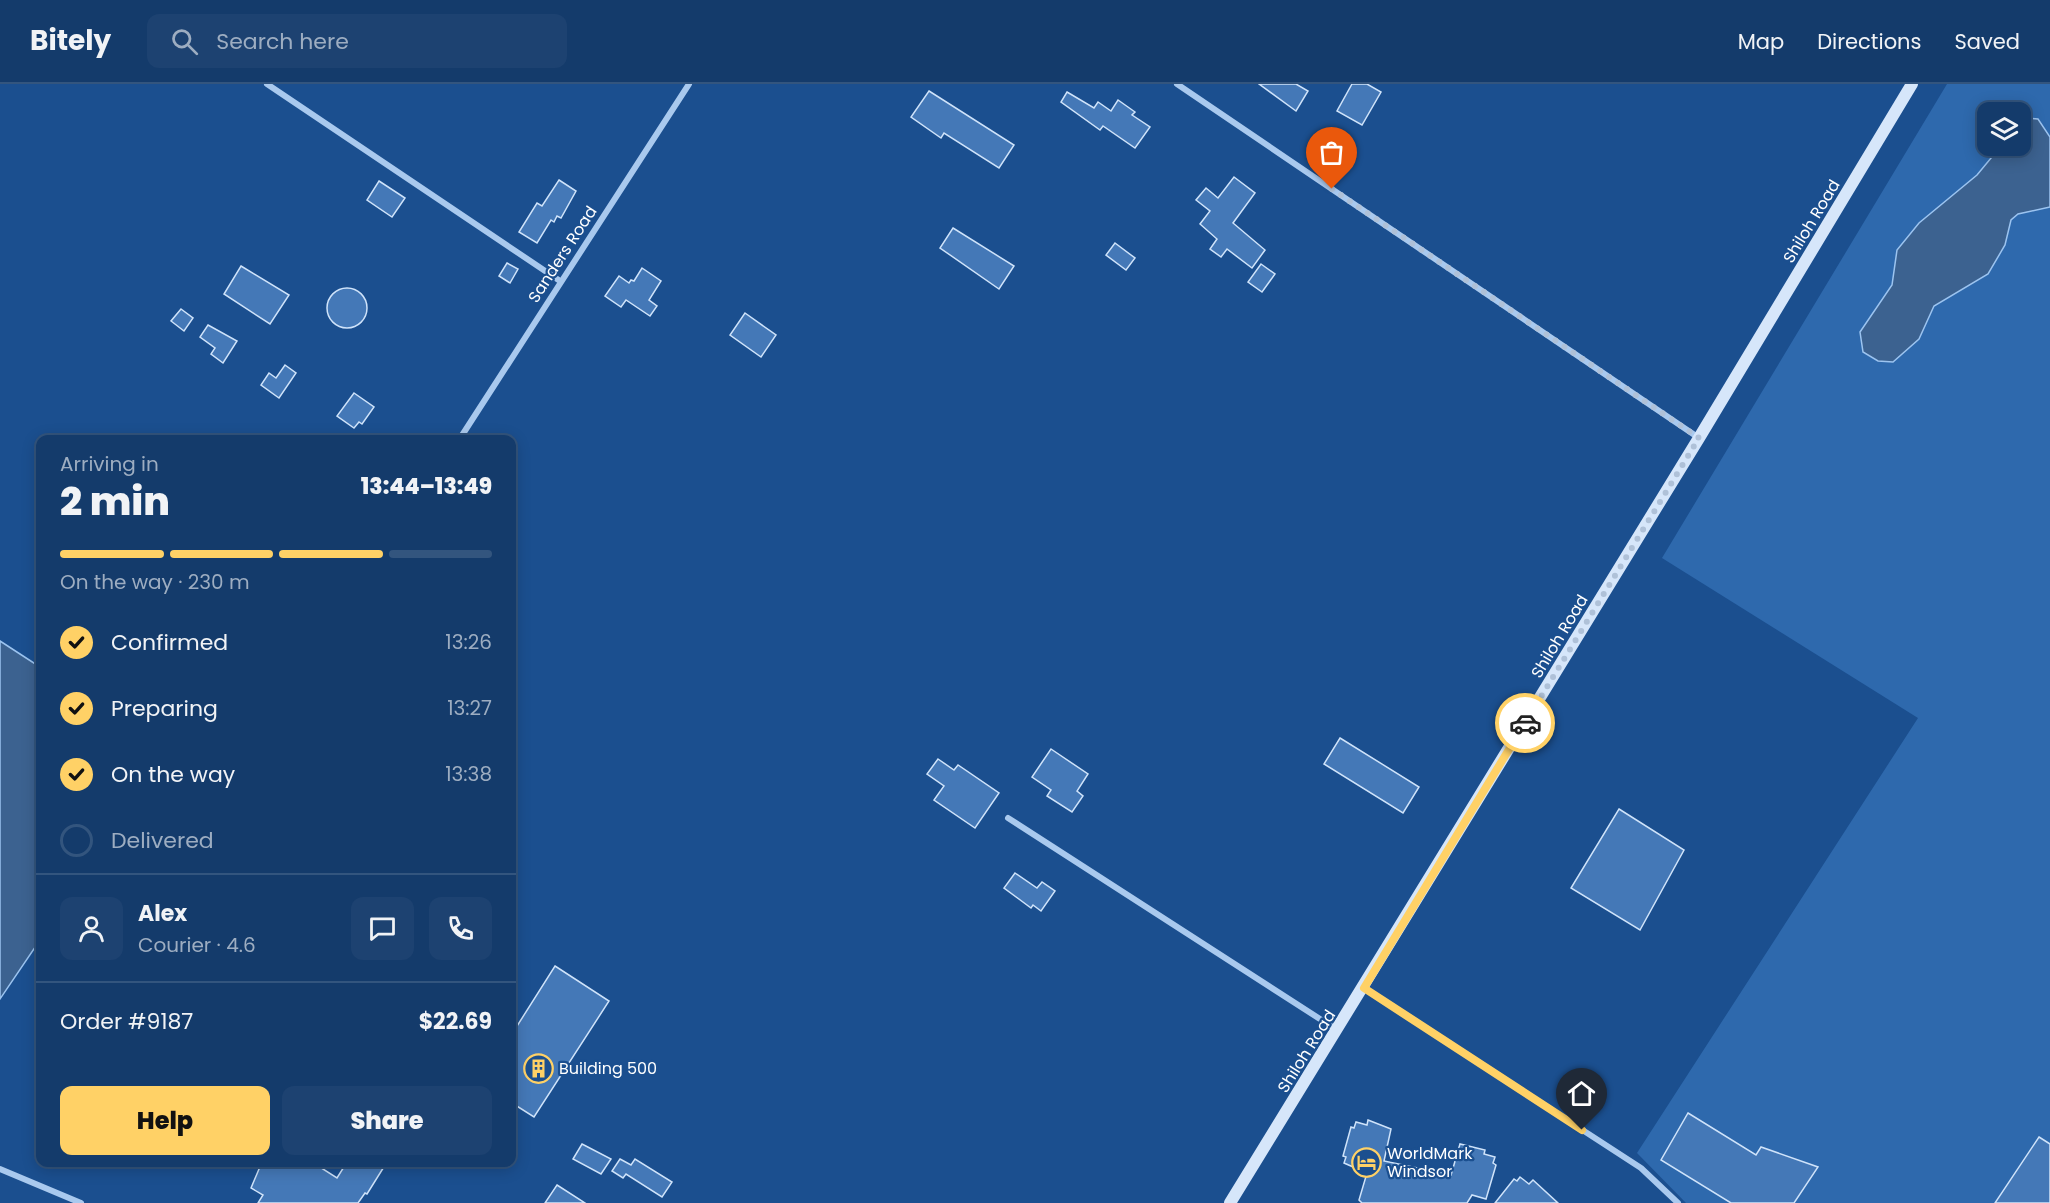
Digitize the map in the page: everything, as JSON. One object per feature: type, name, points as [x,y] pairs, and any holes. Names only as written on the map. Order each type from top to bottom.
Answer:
[{"type":"main road","name":"Shiloh Road","points":[[1230,1203],[1364,988],[1912,84]]},
{"type":"street","points":[[267,84],[560,281]]},
{"type":"street","name":"Sanders Road","points":[[462,435],[689,84]]},
{"type":"street","points":[[1177,84],[1699,438]]},
{"type":"street","points":[[1008,818],[1338,1030]]},
{"type":"street","points":[[1364,988],[1641,1168],[1678,1203]]},
{"type":"street","points":[[0,1169],[81,1203]]},
{"type":"shaded area","points":[[1947,84],[2050,84],[2050,1203],[1686,1203],[1637,1153],[1918,718],[1662,558]]},
{"type":"shaded area","points":[[2031,118],[2038,119],[2050,137],[2050,207],[2018,214],[2011,220],[2005,245],[1988,274],[1934,306],[1919,339],[1893,362],[1878,361],[1863,352],[1860,332],[1892,285],[1897,250],[1919,223],[1977,175],[1993,156],[2031,156]]},
{"type":"shaded area","points":[[0,641],[36,664],[36,946],[0,999]]},
{"type":"building","points":[[1259,84],[1296,84],[1308,91],[1296,111]]},
{"type":"building","points":[[1352,84],[1367,84],[1381,92],[1362,125],[1337,111]]},
{"type":"building","points":[[929,91],[1014,145],[999,168],[944,133],[941,138],[911,117]]},
{"type":"building","points":[[1067,92],[1094,108],[1098,102],[1111,111],[1118,100],[1135,112],[1132,115],[1150,127],[1135,148],[1103,126],[1100,130],[1061,102]]},
{"type":"building","points":[[1234,177],[1255,193],[1233,223],[1265,250],[1252,268],[1227,249],[1221,257],[1210,249],[1217,239],[1200,224],[1210,211],[1196,200],[1206,188],[1218,198]]},
{"type":"building","points":[[559,180],[576,191],[561,218],[557,216],[554,222],[551,220],[537,243],[519,232],[537,203],[542,206]]},
{"type":"building","points":[[379,181],[405,198],[392,217],[367,200]]},
{"type":"building","points":[[953,228],[1014,266],[999,289],[940,248]]},
{"type":"building","points":[[1115,243],[1135,258],[1126,270],[1106,255]]},
{"type":"building","points":[[507,263],[518,269],[510,283],[499,276]]},
{"type":"building","points":[[1261,264],[1275,274],[1262,292],[1248,282]]},
{"type":"building","points":[[241,266],[289,295],[270,324],[224,294]]},
{"type":"building","points":[[642,268],[661,281],[649,300],[657,306],[650,316],[626,300],[621,307],[605,296],[619,276],[629,283],[631,280],[634,281]]},
{"type":"building","points":[[347,288],[355,289],[361,294],[366,300],[366,316],[361,322],[355,327],[347,328],[339,327],[333,322],[328,316],[327,308],[328,300],[333,294],[339,289]]},
{"type":"building","points":[[181,309],[193,318],[184,331],[171,321]]},
{"type":"building","points":[[745,313],[776,335],[761,357],[730,335]]},
{"type":"building","points":[[208,325],[237,341],[223,363],[211,354],[215,348],[200,337]]},
{"type":"building","points":[[285,365],[296,373],[279,398],[261,385],[269,373],[276,378]]},
{"type":"building","points":[[354,393],[374,407],[362,424],[359,422],[354,428],[337,416]]},
{"type":"building","points":[[1340,738],[1419,787],[1403,813],[1324,764]]},
{"type":"building","points":[[1051,749],[1088,774],[1077,791],[1083,796],[1072,812],[1047,796],[1051,790],[1032,777]]},
{"type":"building","points":[[938,759],[954,770],[958,765],[999,793],[975,828],[934,800],[944,786],[927,774]]},
{"type":"building","points":[[1619,809],[1684,850],[1640,930],[1571,888]]},
{"type":"building","points":[[1015,873],[1037,888],[1042,882],[1055,891],[1041,911],[1033,905],[1031,908],[1004,888]]},
{"type":"building","name":"Building 500","points":[[555,966],[609,1001],[534,1117],[516,1106],[516,1028]]},
{"type":"building","points":[[1688,1113],[1756,1155],[1761,1147],[1818,1167],[1794,1203],[1731,1203],[1661,1160]]},
{"type":"building","name":"WorldMark Windsor","points":[[1368,1120],[1391,1129],[1384,1161],[1451,1175],[1460,1144],[1485,1150],[1484,1154],[1495,1157],[1493,1163],[1496,1165],[1486,1199],[1472,1195],[1467,1203],[1362,1203],[1359,1200],[1367,1173],[1344,1163],[1346,1157],[1343,1156],[1351,1127],[1354,1128],[1356,1122],[1367,1125]]},
{"type":"building","points":[[2039,1137],[2050,1144],[2050,1203],[1995,1203]]},
{"type":"building","points":[[582,1144],[611,1159],[601,1174],[573,1159]]},
{"type":"building","points":[[620,1159],[631,1165],[635,1159],[672,1182],[662,1197],[626,1174],[623,1178],[612,1171]]},
{"type":"building","points":[[260,1167],[320,1167],[337,1178],[344,1167],[384,1167],[367,1194],[365,1193],[358,1203],[258,1203],[263,1195],[251,1188]]},
{"type":"building","name":"WorldMark Windsor","points":[[1520,1177],[1529,1184],[1533,1180],[1558,1203],[1495,1203],[1514,1179],[1517,1181]]},
{"type":"building","points":[[557,1185],[585,1203],[545,1203]]},
{"type":"way so far","points":[[1332,189],[1699,438],[1525,723]]},
{"type":"place","name":"Building 500","points":[[538,1068]]},
{"type":"place","name":"WorldMark Windsor","points":[[1366,1162]]},
{"type":"route","points":[[1525,723],[1364,988],[1582,1130]]}]
